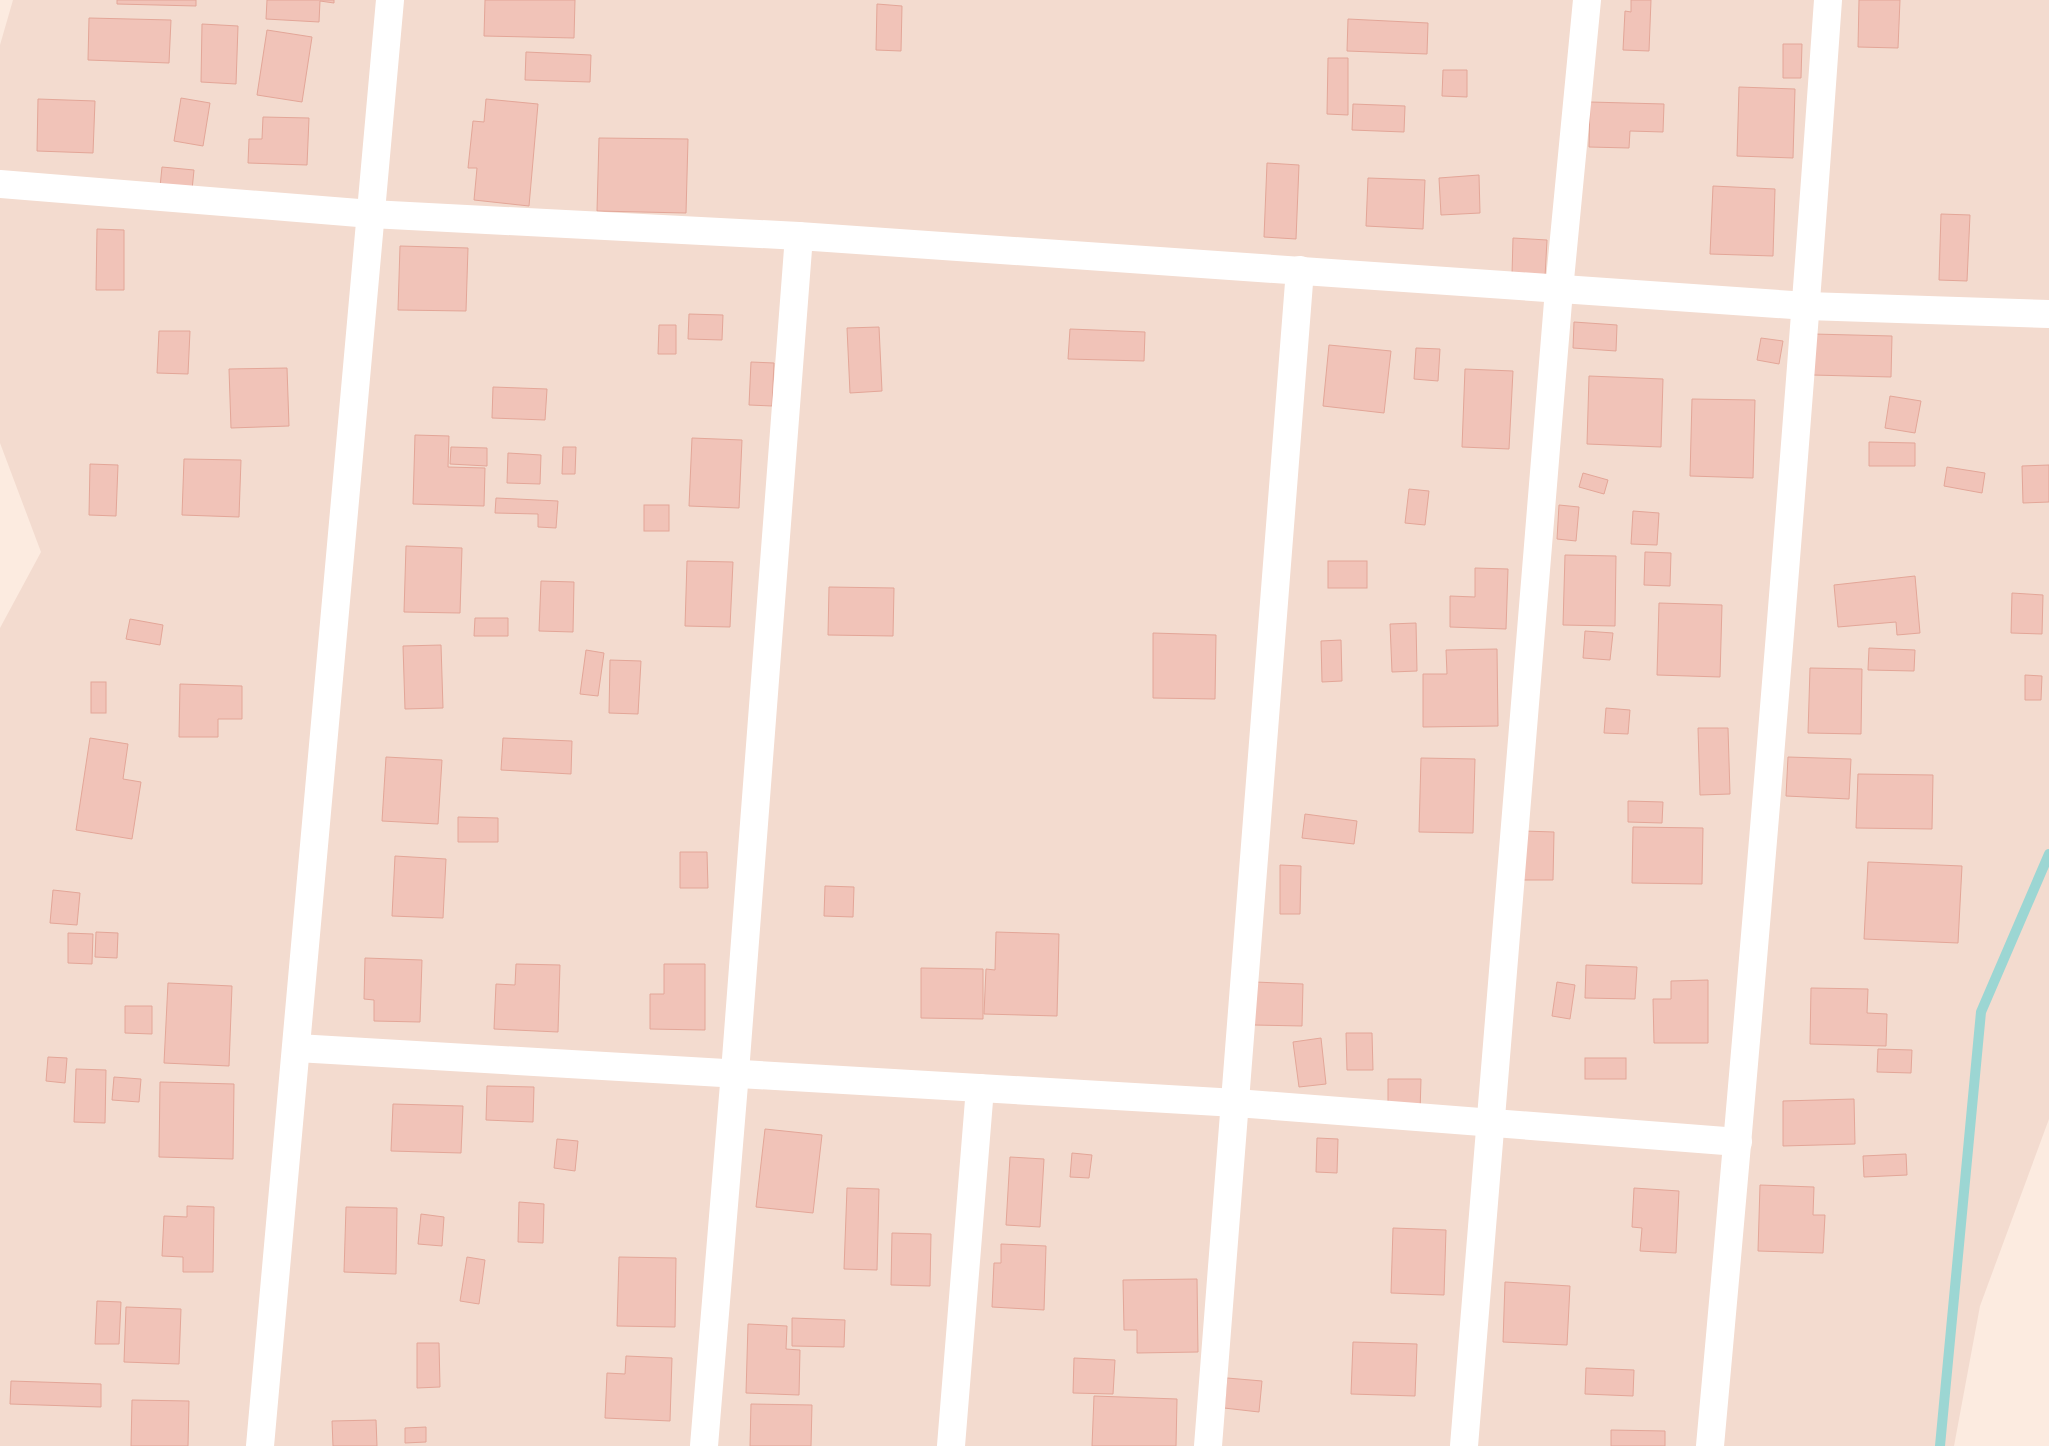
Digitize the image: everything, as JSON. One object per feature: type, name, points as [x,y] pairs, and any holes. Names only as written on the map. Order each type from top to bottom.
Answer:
[{"type":"street","points":[[260,1446],[390,0]]},
{"type":"street","points":[[1464,1446],[1492,1124],[1559,290],[1587,0]]},
{"type":"street","points":[[1710,1446],[1738,1142],[1807,306],[1828,0]]},
{"type":"street","points":[[0,184],[371,214],[799,236],[1807,306],[2049,314]]},
{"type":"street","points":[[704,1446],[735,1072],[799,236]]},
{"type":"street","points":[[1208,1446],[1300,270]]},
{"type":"street","points":[[296,1048],[735,1072],[1236,1103],[1738,1142]]},
{"type":"street","points":[[951,1446],[980,1088]]},
{"type":"shaded area","points":[[13,0],[2049,0],[2049,1119],[1980,1306],[1954,1446],[0,1446],[0,628],[41,552],[0,443],[0,45]]},
{"type":"building","points":[[117,0],[196,0],[196,6],[117,4]]},
{"type":"building","points":[[267,0],[334,0],[334,3],[320,1],[319,22],[266,19]]},
{"type":"building","points":[[485,0],[575,0],[574,38],[484,36]]},
{"type":"building","points":[[1631,0],[1651,0],[1649,51],[1623,50],[1625,11],[1631,12]]},
{"type":"building","points":[[1859,0],[1900,0],[1898,48],[1858,47]]},
{"type":"building","points":[[877,4],[902,6],[901,51],[876,50]]},
{"type":"building","points":[[89,18],[171,20],[169,63],[88,60]]},
{"type":"building","points":[[1348,19],[1428,23],[1427,54],[1347,51]]},
{"type":"building","points":[[202,24],[238,26],[236,84],[201,82]]},
{"type":"building","points":[[267,30],[312,37],[302,102],[257,95]]},
{"type":"building","points":[[1783,44],[1802,44],[1801,78],[1783,78]]},
{"type":"building","points":[[526,52],[591,55],[590,82],[525,80]]},
{"type":"building","points":[[1328,58],[1348,58],[1348,115],[1327,114]]},
{"type":"building","points":[[1443,70],[1467,70],[1467,97],[1442,96]]},
{"type":"building","points":[[1739,87],[1795,89],[1793,158],[1737,156]]},
{"type":"building","points":[[181,98],[210,103],[203,146],[174,141]]},
{"type":"building","points":[[38,99],[95,101],[93,153],[37,151]]},
{"type":"building","points":[[486,99],[538,104],[529,206],[474,200],[477,168],[468,168],[473,121],[484,122]]},
{"type":"building","points":[[1590,102],[1664,104],[1663,132],[1630,131],[1629,148],[1589,147]]},
{"type":"building","points":[[1353,104],[1405,106],[1404,132],[1352,130]]},
{"type":"building","points":[[263,117],[309,118],[307,165],[248,163],[249,139],[262,139]]},
{"type":"building","points":[[599,138],[688,139],[686,213],[597,211]]},
{"type":"building","points":[[1267,163],[1299,165],[1296,239],[1264,237]]},
{"type":"building","points":[[162,167],[194,170],[192,190],[160,187]]},
{"type":"building","points":[[1479,175],[1480,213],[1441,215],[1439,178]]},
{"type":"building","points":[[1368,178],[1425,180],[1423,229],[1366,226]]},
{"type":"building","points":[[1713,186],[1775,189],[1773,256],[1710,254]]},
{"type":"building","points":[[1941,214],[1970,215],[1967,281],[1939,280]]},
{"type":"building","points":[[97,229],[124,230],[124,290],[96,290]]},
{"type":"building","points":[[1513,238],[1547,240],[1545,277],[1512,275]]},
{"type":"building","points":[[400,246],[468,248],[466,311],[398,310]]},
{"type":"building","points":[[689,314],[723,315],[722,340],[688,339]]},
{"type":"building","points":[[1574,322],[1617,325],[1616,351],[1573,348]]},
{"type":"building","points":[[659,325],[676,325],[676,354],[658,354]]},
{"type":"building","points":[[879,327],[882,391],[850,393],[847,328]]},
{"type":"building","points":[[1070,329],[1145,332],[1144,361],[1068,359]]},
{"type":"building","points":[[159,331],[190,331],[188,374],[157,373]]},
{"type":"building","points":[[1813,334],[1892,336],[1891,377],[1812,375]]},
{"type":"building","points":[[1761,338],[1783,341],[1779,364],[1757,360]]},
{"type":"building","points":[[1329,345],[1391,351],[1384,413],[1323,406]]},
{"type":"building","points":[[1416,348],[1440,349],[1438,381],[1414,379]]},
{"type":"building","points":[[751,362],[774,363],[772,406],[749,405]]},
{"type":"building","points":[[287,368],[289,426],[231,428],[229,369]]},
{"type":"building","points":[[1465,369],[1513,371],[1509,449],[1462,447]]},
{"type":"building","points":[[1589,376],[1663,379],[1661,447],[1587,444]]},
{"type":"building","points":[[493,387],[547,389],[545,420],[492,418]]},
{"type":"building","points":[[1890,396],[1921,401],[1915,433],[1885,428]]},
{"type":"building","points":[[1692,399],[1755,400],[1753,478],[1690,476]]},
{"type":"building","points":[[415,435],[449,436],[448,467],[485,468],[484,506],[413,504]]},
{"type":"building","points":[[692,438],[742,440],[739,508],[689,506]]},
{"type":"building","points":[[1869,442],[1915,443],[1915,466],[1869,466]]},
{"type":"building","points":[[451,447],[487,448],[487,466],[450,464]]},
{"type":"building","points":[[563,447],[576,447],[575,474],[562,474]]},
{"type":"building","points":[[508,453],[541,455],[540,484],[507,483]]},
{"type":"building","points":[[184,459],[241,460],[239,517],[182,515]]},
{"type":"building","points":[[90,464],[118,465],[116,516],[89,515]]},
{"type":"building","points":[[2049,465],[2049,502],[2023,503],[2022,466]]},
{"type":"building","points":[[1947,467],[1985,473],[1982,493],[1944,486]]},
{"type":"building","points":[[1583,473],[1608,480],[1604,494],[1579,487]]},
{"type":"building","points":[[1409,489],[1429,491],[1425,525],[1405,523]]},
{"type":"building","points":[[496,498],[558,501],[556,528],[538,527],[538,514],[495,513]]},
{"type":"building","points":[[644,505],[669,505],[669,531],[644,531]]},
{"type":"building","points":[[1559,505],[1579,507],[1576,541],[1557,539]]},
{"type":"building","points":[[1633,511],[1659,513],[1657,545],[1631,544]]},
{"type":"building","points":[[406,546],[462,548],[460,613],[404,612]]},
{"type":"building","points":[[1645,552],[1671,553],[1670,586],[1644,585]]},
{"type":"building","points":[[1565,555],[1616,556],[1615,626],[1563,625]]},
{"type":"building","points":[[687,561],[733,562],[730,627],[685,626]]},
{"type":"building","points":[[1328,561],[1367,561],[1367,588],[1328,588]]},
{"type":"building","points":[[1475,568],[1508,569],[1506,629],[1450,627],[1450,596],[1475,597]]},
{"type":"building","points":[[1915,576],[1920,633],[1897,635],[1896,622],[1838,627],[1834,585]]},
{"type":"building","points":[[541,581],[574,582],[573,632],[539,631]]},
{"type":"building","points":[[829,587],[894,588],[893,636],[828,635]]},
{"type":"building","points":[[2012,593],[2043,595],[2042,634],[2011,633]]},
{"type":"building","points":[[1659,603],[1722,605],[1720,677],[1657,675]]},
{"type":"building","points":[[475,618],[508,618],[508,636],[474,636]]},
{"type":"building","points":[[130,619],[163,625],[160,645],[126,639]]},
{"type":"building","points":[[1416,623],[1417,671],[1392,672],[1390,624]]},
{"type":"building","points":[[1585,631],[1613,633],[1610,660],[1583,658]]},
{"type":"building","points":[[1153,633],[1216,635],[1215,699],[1153,698]]},
{"type":"building","points":[[1341,640],[1342,681],[1322,682],[1321,641]]},
{"type":"building","points":[[441,645],[443,708],[405,709],[403,646]]},
{"type":"building","points":[[1869,648],[1915,650],[1914,671],[1868,670]]},
{"type":"building","points":[[1497,649],[1498,726],[1423,727],[1423,674],[1447,674],[1446,650]]},
{"type":"building","points":[[586,650],[604,653],[598,696],[580,694]]},
{"type":"building","points":[[610,660],[641,661],[638,714],[609,713]]},
{"type":"building","points":[[1810,668],[1862,669],[1861,734],[1808,733]]},
{"type":"building","points":[[2025,675],[2042,676],[2041,700],[2025,700]]},
{"type":"building","points":[[91,682],[106,682],[106,713],[91,713]]},
{"type":"building","points":[[180,684],[242,686],[242,719],[218,719],[218,737],[179,737]]},
{"type":"building","points":[[1606,708],[1630,710],[1628,734],[1604,733]]},
{"type":"building","points":[[1698,728],[1728,728],[1730,794],[1700,795]]},
{"type":"building","points":[[90,738],[128,744],[123,779],[141,782],[132,839],[76,830]]},
{"type":"building","points":[[503,738],[572,741],[571,774],[501,770]]},
{"type":"building","points":[[386,757],[442,760],[438,824],[382,821]]},
{"type":"building","points":[[1788,757],[1851,759],[1849,799],[1786,796]]},
{"type":"building","points":[[1421,758],[1475,759],[1473,833],[1419,832]]},
{"type":"building","points":[[1858,774],[1933,775],[1932,829],[1856,828]]},
{"type":"building","points":[[1628,801],[1663,802],[1662,823],[1628,822]]},
{"type":"building","points":[[1305,814],[1357,821],[1354,844],[1302,838]]},
{"type":"building","points":[[458,817],[498,818],[498,842],[458,842]]},
{"type":"building","points":[[1633,827],[1703,828],[1702,884],[1632,883]]},
{"type":"building","points":[[1524,831],[1554,832],[1553,880],[1523,880]]},
{"type":"building","points":[[680,852],[707,852],[708,888],[680,888]]},
{"type":"building","points":[[395,856],[446,859],[443,918],[392,916]]},
{"type":"building","points":[[1868,862],[1962,866],[1958,943],[1864,939]]},
{"type":"building","points":[[1280,865],[1301,866],[1300,914],[1280,914]]},
{"type":"building","points":[[825,886],[854,887],[853,917],[824,916]]},
{"type":"building","points":[[53,890],[80,893],[77,925],[50,923]]},
{"type":"building","points":[[96,932],[118,933],[117,958],[95,957]]},
{"type":"building","points":[[996,932],[1059,934],[1057,1016],[984,1014],[986,969],[995,970]]},
{"type":"building","points":[[68,933],[93,934],[92,964],[68,963]]},
{"type":"building","points":[[365,958],[422,960],[420,1022],[374,1021],[374,1000],[364,999]]},
{"type":"building","points":[[516,964],[560,965],[558,1032],[494,1029],[496,984],[515,985]]},
{"type":"building","points":[[664,964],[705,964],[705,1030],[650,1029],[650,994],[664,994]]},
{"type":"building","points":[[1586,965],[1637,967],[1635,999],[1585,998]]},
{"type":"building","points":[[921,968],[983,969],[983,1019],[921,1018]]},
{"type":"building","points":[[1708,980],[1708,1043],[1654,1043],[1653,999],[1671,999],[1671,981]]},
{"type":"building","points":[[1255,982],[1303,984],[1302,1026],[1254,1025]]},
{"type":"building","points":[[1557,982],[1575,985],[1570,1019],[1552,1016]]},
{"type":"building","points":[[168,983],[232,986],[229,1066],[164,1063]]},
{"type":"building","points":[[1811,988],[1868,989],[1867,1013],[1887,1014],[1886,1046],[1810,1044]]},
{"type":"building","points":[[125,1006],[152,1006],[152,1034],[125,1033]]},
{"type":"building","points":[[1346,1033],[1372,1033],[1373,1070],[1347,1070]]},
{"type":"building","points":[[1321,1038],[1326,1084],[1299,1087],[1293,1042]]},
{"type":"building","points":[[1878,1049],[1912,1050],[1911,1073],[1877,1072]]},
{"type":"building","points":[[48,1057],[67,1058],[65,1083],[46,1081]]},
{"type":"building","points":[[1585,1058],[1626,1058],[1626,1079],[1585,1079]]},
{"type":"building","points":[[76,1069],[106,1070],[105,1123],[74,1122]]},
{"type":"building","points":[[114,1077],[141,1079],[139,1102],[112,1100]]},
{"type":"building","points":[[1388,1079],[1421,1079],[1420,1113],[1388,1112]]},
{"type":"building","points":[[160,1082],[234,1084],[233,1159],[159,1157]]},
{"type":"building","points":[[487,1086],[534,1087],[533,1122],[486,1120]]},
{"type":"building","points":[[1854,1099],[1855,1144],[1783,1146],[1783,1101]]},
{"type":"building","points":[[393,1104],[463,1106],[461,1153],[391,1151]]},
{"type":"building","points":[[765,1129],[822,1135],[813,1213],[756,1207]]},
{"type":"building","points":[[1317,1138],[1338,1139],[1337,1173],[1316,1172]]},
{"type":"building","points":[[557,1139],[578,1141],[575,1171],[554,1168]]},
{"type":"building","points":[[1072,1153],[1092,1155],[1089,1178],[1070,1177]]},
{"type":"building","points":[[1906,1154],[1907,1175],[1864,1177],[1863,1156]]},
{"type":"building","points":[[1010,1157],[1044,1159],[1040,1227],[1006,1225]]},
{"type":"building","points":[[1760,1185],[1814,1187],[1813,1215],[1825,1215],[1823,1253],[1758,1251]]},
{"type":"building","points":[[847,1188],[879,1189],[877,1270],[844,1269]]},
{"type":"building","points":[[1634,1188],[1679,1191],[1676,1253],[1640,1251],[1642,1228],[1632,1227]]},
{"type":"building","points":[[519,1202],[544,1204],[543,1243],[518,1242]]},
{"type":"building","points":[[187,1206],[214,1207],[213,1272],[183,1272],[183,1257],[162,1256],[164,1216],[187,1217]]},
{"type":"building","points":[[346,1207],[397,1208],[396,1274],[344,1272]]},
{"type":"building","points":[[421,1214],[444,1217],[442,1246],[418,1244]]},
{"type":"building","points":[[1393,1228],[1446,1230],[1444,1295],[1391,1293]]},
{"type":"building","points":[[892,1233],[931,1234],[930,1286],[891,1285]]},
{"type":"building","points":[[1001,1244],[1046,1246],[1044,1310],[992,1307],[994,1263],[1001,1263]]},
{"type":"building","points":[[467,1257],[485,1260],[479,1304],[460,1301]]},
{"type":"building","points":[[619,1257],[676,1258],[675,1327],[617,1326]]},
{"type":"building","points":[[1197,1279],[1198,1352],[1137,1353],[1137,1330],[1124,1330],[1123,1280]]},
{"type":"building","points":[[1505,1282],[1570,1286],[1567,1345],[1503,1342]]},
{"type":"building","points":[[97,1301],[121,1302],[119,1344],[95,1344]]},
{"type":"building","points":[[126,1307],[181,1309],[179,1364],[124,1362]]},
{"type":"building","points":[[792,1318],[845,1320],[844,1347],[792,1346]]},
{"type":"building","points":[[748,1324],[787,1326],[786,1349],[800,1350],[799,1395],[746,1393]]},
{"type":"building","points":[[1353,1342],[1417,1344],[1415,1396],[1351,1394]]},
{"type":"building","points":[[417,1343],[439,1343],[440,1387],[417,1388]]},
{"type":"building","points":[[626,1356],[672,1358],[670,1421],[605,1418],[607,1373],[625,1374]]},
{"type":"building","points":[[1074,1358],[1115,1360],[1113,1394],[1073,1393]]},
{"type":"building","points":[[1586,1368],[1634,1370],[1633,1396],[1585,1394]]},
{"type":"building","points":[[1227,1378],[1262,1381],[1259,1412],[1224,1408]]},
{"type":"building","points":[[11,1381],[101,1384],[101,1407],[10,1404]]},
{"type":"building","points":[[1094,1396],[1177,1399],[1176,1446],[1092,1446]]},
{"type":"building","points":[[132,1400],[189,1401],[188,1446],[131,1446]]},
{"type":"building","points":[[751,1404],[812,1405],[811,1446],[750,1446]]},
{"type":"building","points":[[376,1420],[377,1446],[333,1446],[332,1421]]},
{"type":"building","points":[[426,1427],[426,1442],[405,1443],[405,1428]]},
{"type":"building","points":[[1611,1430],[1665,1431],[1665,1446],[1611,1446]]},
{"type":"waterway","points":[[1940,1446],[1981,1012],[2049,854]]}]
